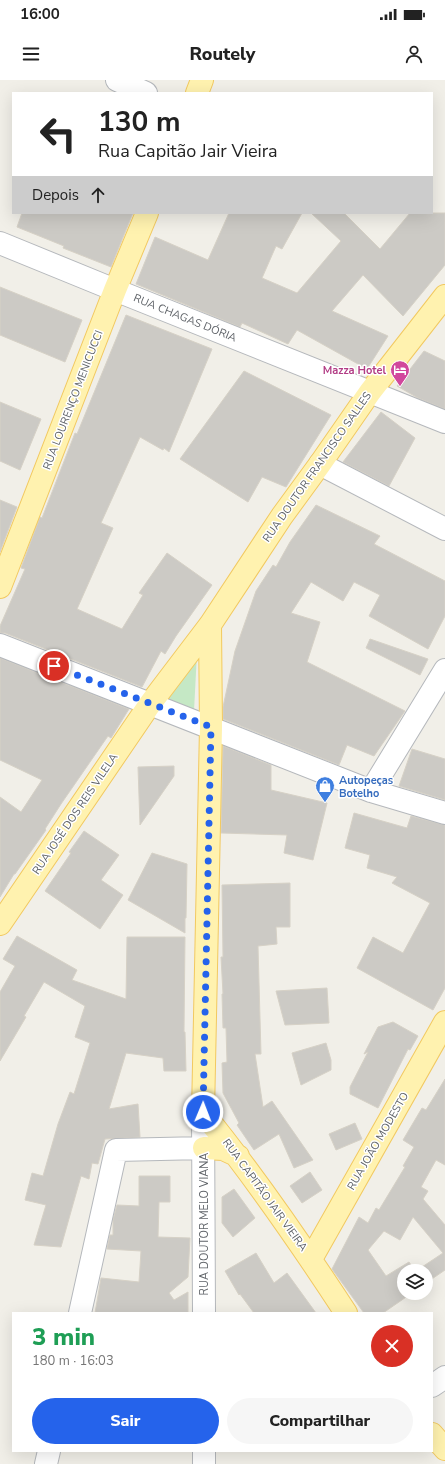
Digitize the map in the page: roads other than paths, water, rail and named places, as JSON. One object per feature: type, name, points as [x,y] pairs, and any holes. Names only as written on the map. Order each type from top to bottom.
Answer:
[{"type":"main road","points":[[197,92],[202,80]]},
{"type":"main road","name":"RUA LOURENÇO MENICUCCI","points":[[0,587],[115,290],[147,214]]},
{"type":"main road","name":"RUA DOUTOR FRANCISCO SALLES","points":[[150,704],[210,625],[282,516],[370,392],[445,296]]},
{"type":"main road","points":[[210,625],[211,727]]},
{"type":"main road","name":"RUA JOSÉ DOS REIS VILELA","points":[[0,924],[150,704]]},
{"type":"main road","name":"RUA DOUTOR MELO VIANA","points":[[203,1112],[211,727]]},
{"type":"main road","name":"RUA JOÃO MODESTO","points":[[311,1259],[445,1022]]},
{"type":"main road","name":"RUA CAPITÃO JAIR VIEIRA","points":[[203,1112],[238,1156],[311,1259],[345,1312]]},
{"type":"main road","points":[[204,1148],[223,1149],[238,1156]]},
{"type":"main road","points":[[433,1435],[445,1449]]},
{"type":"street","points":[[117,80],[144,92]]},
{"type":"street","name":"RUA CHAGAS DÓRIA","points":[[0,243],[445,422]]},
{"type":"street","points":[[320,464],[445,529]]},
{"type":"street","points":[[0,645],[370,791],[445,813]]},
{"type":"street","points":[[370,791],[445,670]]},
{"type":"street","name":"RUA DOUTOR MELO VIANA","points":[[203,1112],[204,1312]]},
{"type":"street","points":[[80,1312],[116,1150],[204,1148]]},
{"type":"street","points":[[433,1385],[445,1377]]},
{"type":"street","points":[[46,1464],[49,1452]]},
{"type":"street","points":[[204,1452],[204,1464]]},
{"type":"place","name":"Mazza Hotel","points":[[400,387]]},
{"type":"place","name":"Autopeças Botelho","points":[[325,803]]}]
